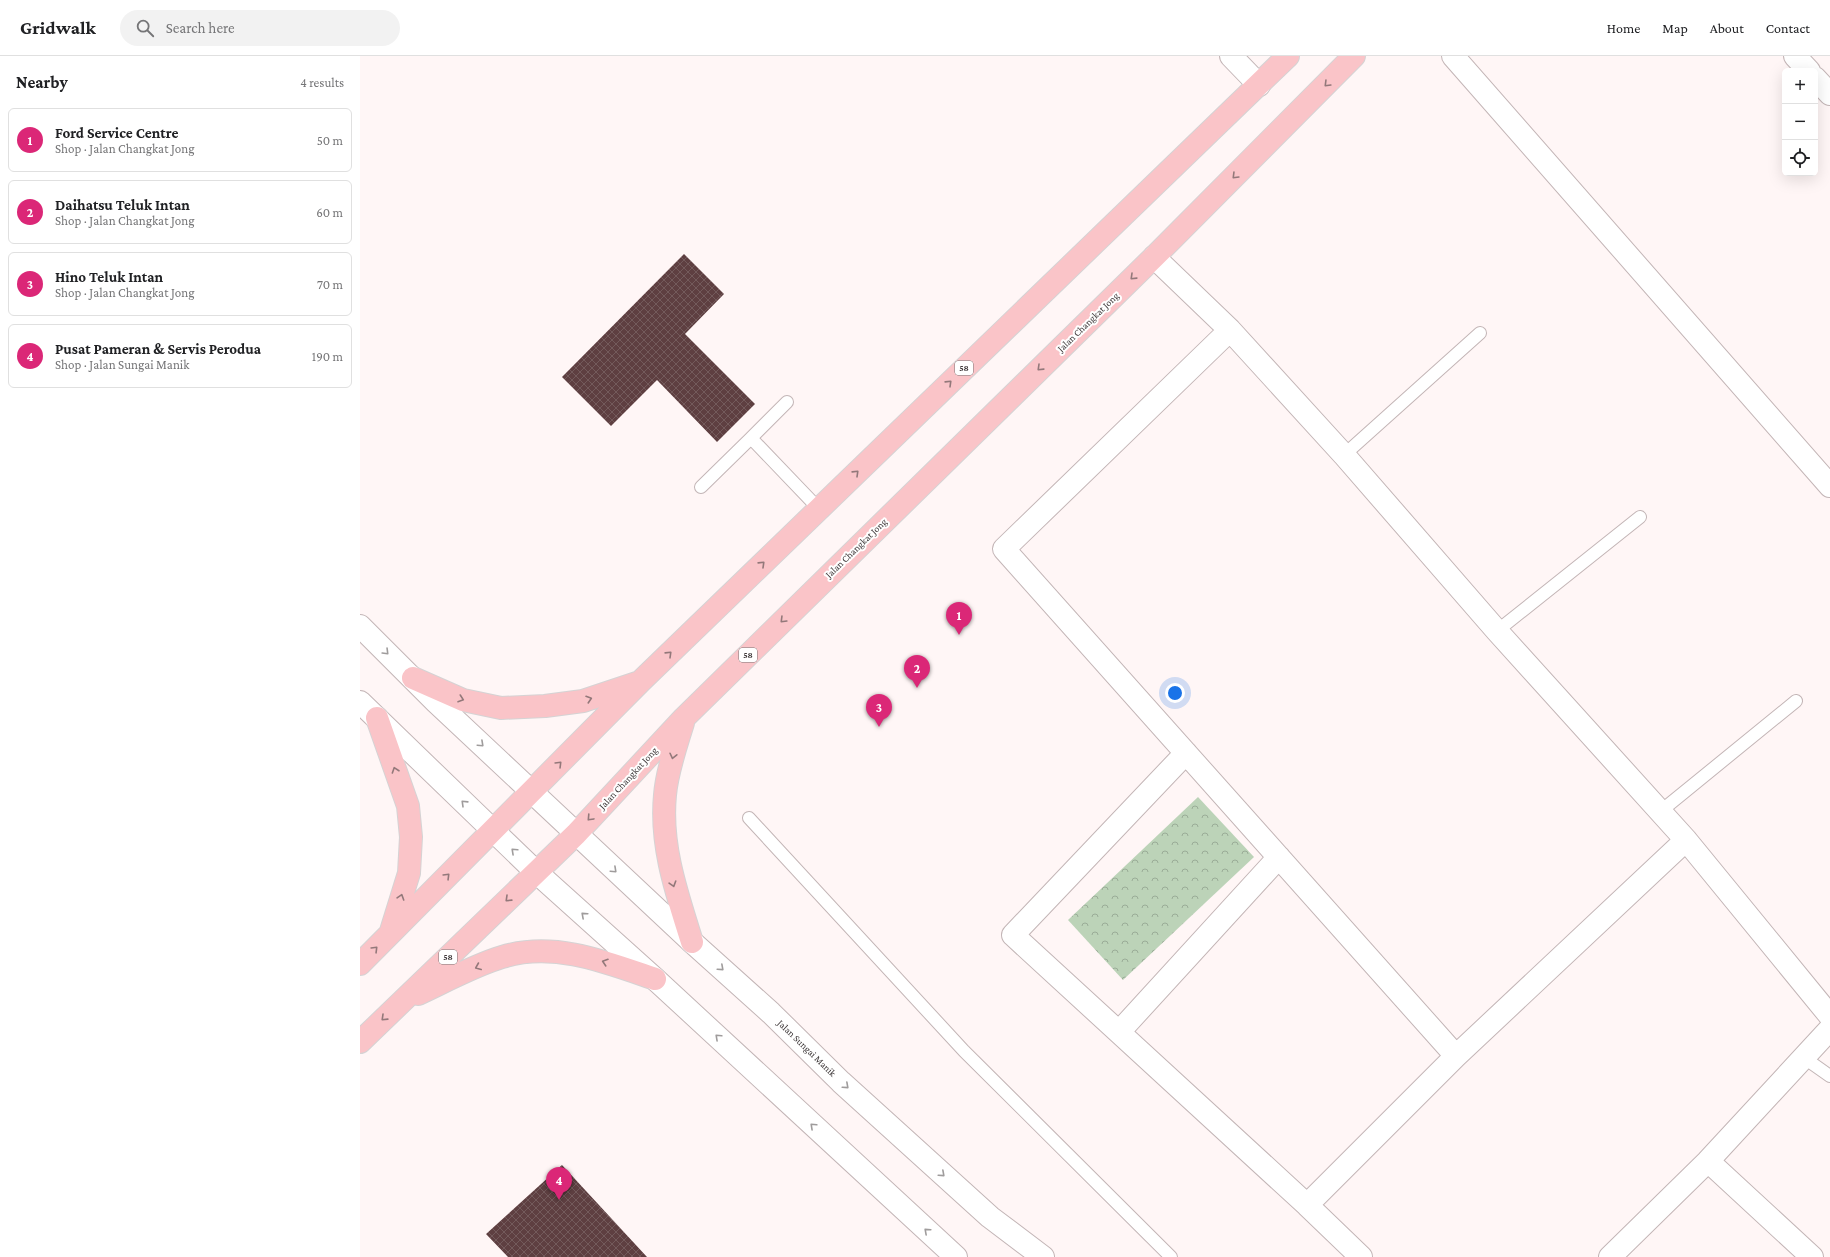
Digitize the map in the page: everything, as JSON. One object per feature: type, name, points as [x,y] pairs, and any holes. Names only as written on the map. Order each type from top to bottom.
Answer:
[{"type":"highway","name":"58","points":[[360,964],[641,682],[1288,56]]},
{"type":"highway","name":"Jalan Changkat Jong","points":[[360,1042],[576,834],[684,718],[1154,257],[1354,56]]},
{"type":"highway","points":[[412,678],[463,700],[501,708],[545,706],[583,701],[641,682]]},
{"type":"highway","points":[[377,718],[408,806],[411,837],[409,873],[390,934]]},
{"type":"highway","points":[[684,718],[674,752],[665,794],[664,834],[672,878],[692,942]]},
{"type":"highway","points":[[402,1001],[502,957],[529,952],[560,952],[600,960],[655,979]]},
{"type":"street","points":[[1231,56],[1259,85]]},
{"type":"street","points":[[1453,56],[1830,486]]},
{"type":"street","points":[[1795,56],[1806,68]]},
{"type":"street","points":[[1818,81],[1830,94]]},
{"type":"street","points":[[1154,257],[1230,330],[1344,455],[1497,631],[1661,811],[1830,1016]]},
{"type":"street","points":[[1230,330],[1004,550],[1456,1056]]},
{"type":"street","name":"Jalan Sungai Manik","points":[[360,626],[412,678],[576,834],[771,1013],[841,1082],[990,1217],[1043,1257]]},
{"type":"street","points":[[360,702],[536,872],[655,979],[956,1257]]},
{"type":"street","points":[[1186,753],[1013,935],[1307,1205],[1361,1257]]},
{"type":"street","points":[[1307,1205],[1456,1056],[1686,840]]},
{"type":"street","points":[[1119,1032],[1279,857]]},
{"type":"street","points":[[1610,1257],[1708,1161],[1830,1029]]},
{"type":"street","points":[[1708,1161],[1812,1257]]},
{"type":"lane","points":[[1344,455],[1480,333]]},
{"type":"lane","points":[[702,487],[786,402]]},
{"type":"lane","points":[[752,438],[819,509]]},
{"type":"lane","points":[[1497,631],[1640,517]]},
{"type":"lane","points":[[1661,811],[1796,701]]},
{"type":"lane","points":[[749,818],[964,1051],[1171,1257]]},
{"type":"lane","points":[[1803,1057],[1830,1076]]},
{"type":"green space","points":[[1198,797],[1254,857],[1123,980],[1068,920]]},
{"type":"building","points":[[684,254],[724,294],[685,334],[755,404],[717,442],[657,380],[611,426],[562,377]]},
{"type":"building","points":[[562,1165],[647,1257],[508,1257],[486,1234]]},
{"type":"place","name":"Ford Service Centre","points":[[959,635]]},
{"type":"place","name":"Daihatsu Teluk Intan","points":[[917,688]]},
{"type":"place","name":"Hino Teluk Intan","points":[[879,727]]},
{"type":"place","name":"Pusat Pameran & Servis Perodua","points":[[559,1200]]}]
